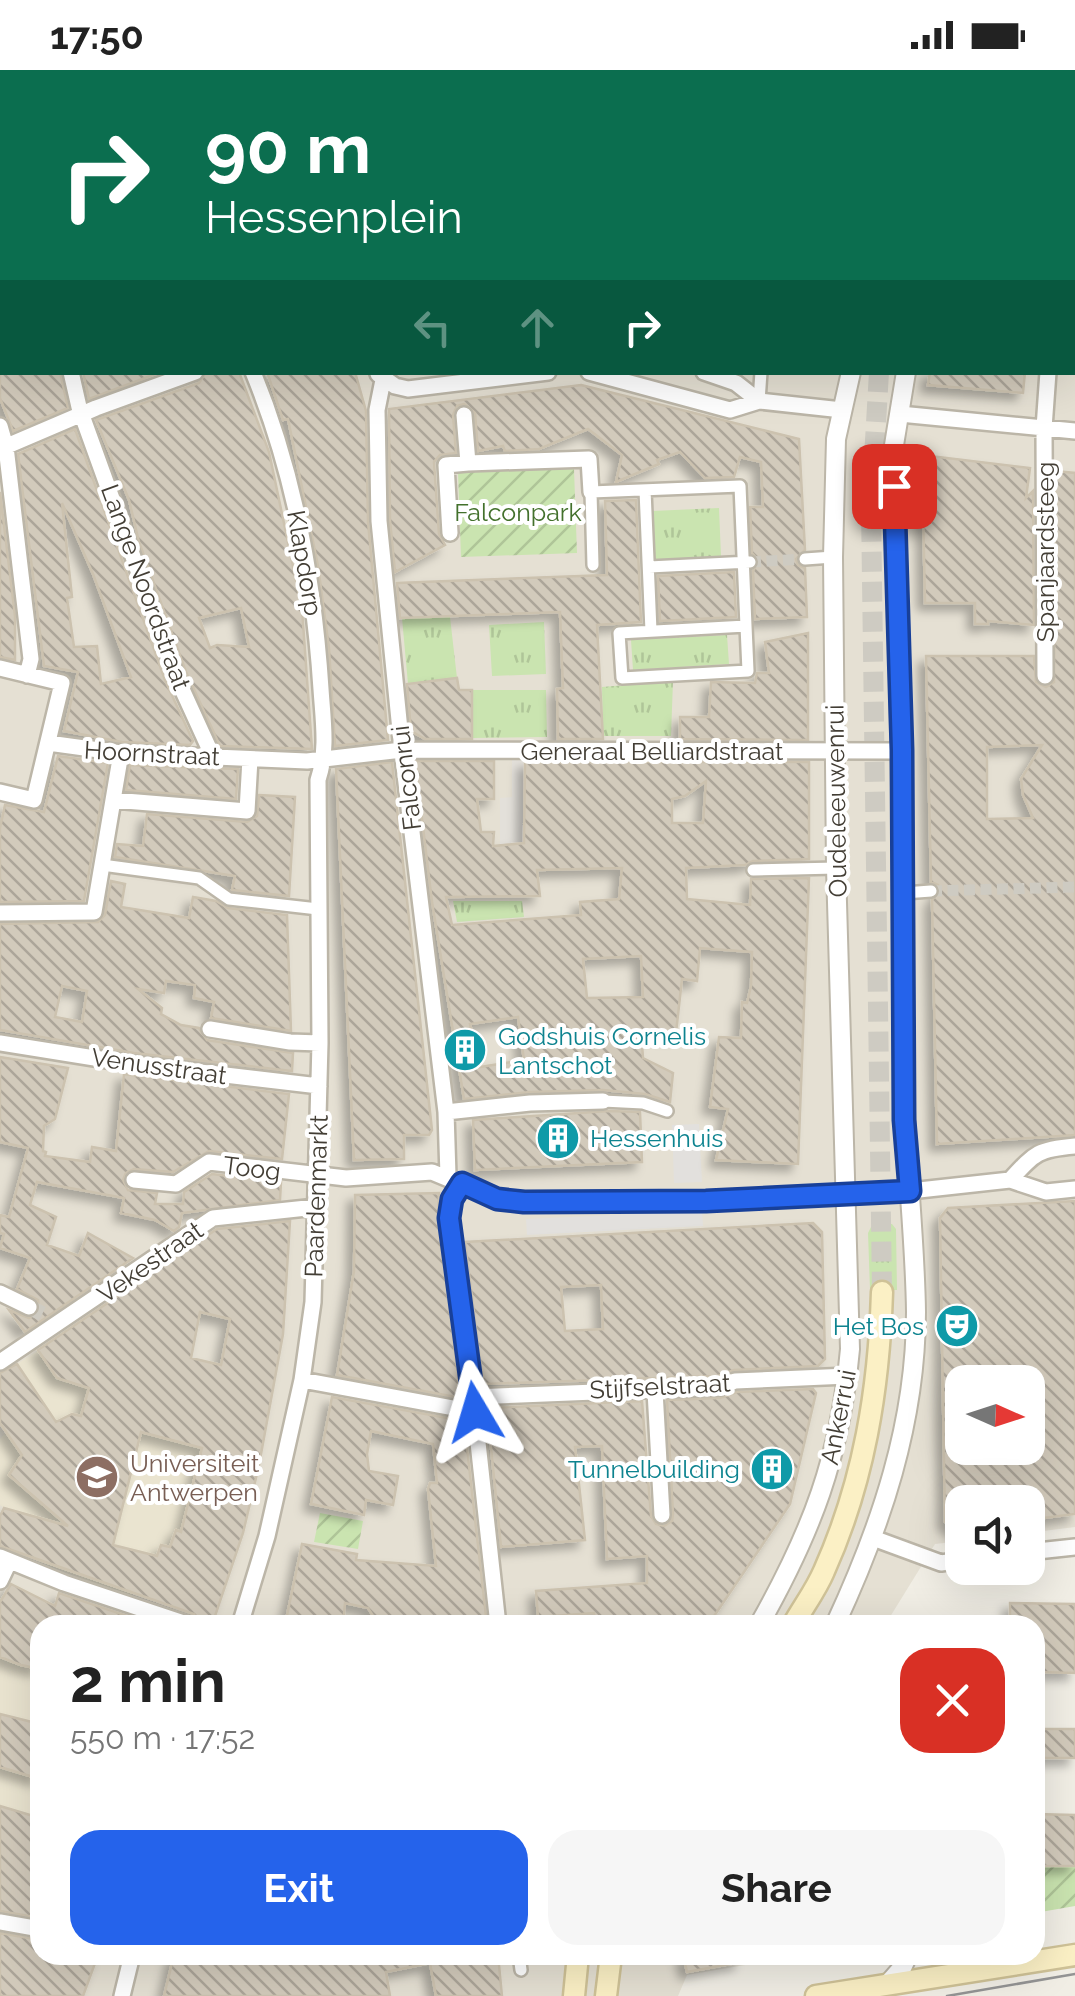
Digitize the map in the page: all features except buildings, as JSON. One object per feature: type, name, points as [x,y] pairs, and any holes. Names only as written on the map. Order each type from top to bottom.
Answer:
[{"type":"main road","name":"Ankerrui","points":[[799,1615],[823,1575],[861,1466],[873,1411],[882,1292]]},
{"type":"main road","points":[[1045,1959],[1075,1954]]},
{"type":"main road","points":[[574,1996],[577,1965]]},
{"type":"main road","points":[[606,1996],[609,1965]]},
{"type":"main road","points":[[611,1965],[616,1996]]},
{"type":"main road","points":[[816,1996],[1006,1965]]},
{"type":"street","name":"Lange Noordstraat","points":[[72,375],[176,676],[212,757]]},
{"type":"street","points":[[3,448],[188,375]]},
{"type":"street","name":"Klapdorp","points":[[254,375],[289,476],[317,630],[325,760]]},
{"type":"street","points":[[380,376],[408,389],[464,399],[539,375]]},
{"type":"street","points":[[599,375],[730,410],[759,401],[842,410]]},
{"type":"street","points":[[713,375],[736,383],[759,401]]},
{"type":"street","points":[[759,401],[761,375]]},
{"type":"street","name":"Oudeleeuwenrui","points":[[845,1194],[833,557],[836,439],[850,375]]},
{"type":"street","points":[[839,1615],[874,1538],[893,1477],[910,1386],[916,1315],[904,1120],[902,750],[894,486],[894,445],[906,375]]},
{"type":"street","name":"Spanjaardsteeg","points":[[1045,676],[1044,428],[1048,375]]},
{"type":"street","name":"Falconrui","points":[[380,376],[376,410],[379,521],[402,750],[455,1180],[449,1218],[497,1615]]},
{"type":"street","points":[[464,399],[468,463]]},
{"type":"street","points":[[900,414],[1075,430]]},
{"type":"street","points":[[0,426],[29,667]]},
{"type":"street","points":[[450,533],[446,465],[588,459],[593,565]]},
{"type":"street","points":[[591,492],[740,486],[747,562],[748,671],[622,678],[619,633],[746,626]]},
{"type":"street","points":[[645,490],[651,631]]},
{"type":"street","points":[[805,559],[833,557]]},
{"type":"street","points":[[648,568],[747,562]]},
{"type":"street","points":[[0,668],[29,667],[62,683],[34,800],[0,792]]},
{"type":"street","name":"Hoornstraat","points":[[48,743],[121,753],[325,760]]},
{"type":"street","name":"Generaal Belliardstraat","points":[[325,760],[402,750],[902,750]]},
{"type":"street","points":[[0,913],[94,912],[121,753]]},
{"type":"street","points":[[113,800],[247,811],[253,759]]},
{"type":"street","name":"Paardenmarkt","points":[[243,1615],[267,1536],[302,1380],[313,1302],[320,1043],[318,780],[325,760]]},
{"type":"street","points":[[102,865],[198,878],[229,900],[318,909]]},
{"type":"street","points":[[753,870],[836,868]]},
{"type":"street","points":[[904,893],[932,891]]},
{"type":"street","points":[[210,1029],[320,1043]]},
{"type":"street","name":"Venusstraat","points":[[0,1043],[132,1064],[319,1086]]},
{"type":"street","points":[[446,1112],[604,1101],[642,1103],[667,1111]]},
{"type":"street","points":[[1010,1180],[1034,1153],[1044,1148],[1075,1146]]},
{"type":"street","name":"Toog","points":[[134,1180],[176,1184],[209,1162],[346,1178],[432,1172],[497,1199],[524,1202],[706,1201],[845,1194]]},
{"type":"street","points":[[845,1194],[1010,1180],[1046,1192],[1075,1189]]},
{"type":"street","name":"Ankerrui","points":[[765,1615],[814,1518],[841,1418],[848,1376],[850,1287],[845,1194]]},
{"type":"street","name":"Vekestraat","points":[[0,1362],[55,1320],[213,1218],[316,1207]]},
{"type":"street","points":[[0,1293],[29,1307]]},
{"type":"street","name":"Stijfselstraat","points":[[302,1380],[474,1404],[611,1389],[655,1391],[720,1387],[735,1381],[848,1376]]},
{"type":"street","points":[[655,1391],[662,1515]]},
{"type":"street","points":[[874,1538],[945,1562]]},
{"type":"street","points":[[1045,1551],[1075,1548]]},
{"type":"street","points":[[0,1582],[4,1560],[161,1615]]},
{"type":"street","points":[[0,1922],[30,1927]]},
{"type":"street","points":[[122,1996],[130,1965]]},
{"type":"street","points":[[520,1965],[521,1970]]},
{"type":"street","points":[[888,1984],[903,1965]]},
{"type":"shaded area","points":[[0,375],[1075,375],[1075,1527],[1045,1531],[1045,1485],[945,1485],[945,1543],[935,1544],[891,1615],[30,1615],[30,1965],[745,1965],[687,1975],[678,1996],[0,1996]]},
{"type":"shaded area","points":[[512,760],[525,760],[524,843],[500,845],[500,798],[512,797]]},
{"type":"shaded area","points":[[699,1124],[702,1182],[674,1183],[672,1125]]},
{"type":"shaded area","points":[[702,1211],[703,1226],[527,1235],[526,1219]]},
{"type":"shaded area","name":"Universiteit Antwerpen","points":[[49,1344],[202,1448],[181,1532],[176,1531],[170,1547],[161,1545],[157,1556],[145,1554],[131,1598],[0,1546],[0,1516],[4,1508],[0,1505],[0,1439],[6,1432],[55,1422],[17,1364]]},
{"type":"shaded area","points":[[0,1656],[30,1666],[30,1842],[0,1865]]},
{"type":"green space","name":"Falconpark","points":[[574,469],[577,553],[461,557],[458,472]]},
{"type":"green space","points":[[719,508],[721,556],[654,560],[652,511]]},
{"type":"green space","points":[[450,617],[457,678],[408,684],[402,618]]},
{"type":"green space","points":[[544,622],[546,674],[492,676],[489,625]]},
{"type":"green space","points":[[727,635],[729,664],[633,670],[631,640]]},
{"type":"green space","points":[[673,681],[671,736],[603,736],[602,687]]},
{"type":"green space","points":[[472,690],[546,690],[547,737],[472,738]]},
{"type":"green space","points":[[453,901],[522,901],[524,917],[457,922]]},
{"type":"green space","points":[[873,1223],[892,1224],[896,1229],[897,1290],[870,1290],[868,1233]]},
{"type":"green space","points":[[320,1513],[363,1521],[358,1549],[314,1542]]},
{"type":"green space","points":[[1045,1866],[1075,1866],[1075,1906],[1045,1911]]},
{"type":"tunnel","points":[[879,375],[871,509],[882,1292]]},
{"type":"tunnel","points":[[750,562],[805,559]]},
{"type":"tunnel","points":[[931,891],[1075,887]]},
{"type":"tunnel","points":[[29,1307],[49,1317]]},
{"type":"tram line","points":[[947,1996],[1075,1974]]},
{"type":"place","name":"Godshuis Cornelis Lantschot","points":[[465,1050]]},
{"type":"place","name":"Hessenhuis","points":[[558,1138]]},
{"type":"place","name":"Het Bos","points":[[957,1326]]},
{"type":"place","name":"Tunnelbuilding","points":[[772,1469]]},
{"type":"place","name":"Universiteit Antwerpen","points":[[97,1477]]},
{"type":"route","points":[[475,1412],[449,1218],[452,1199],[462,1183],[497,1199],[524,1202],[706,1201],[910,1191],[904,1120],[902,750],[894,486]]}]
